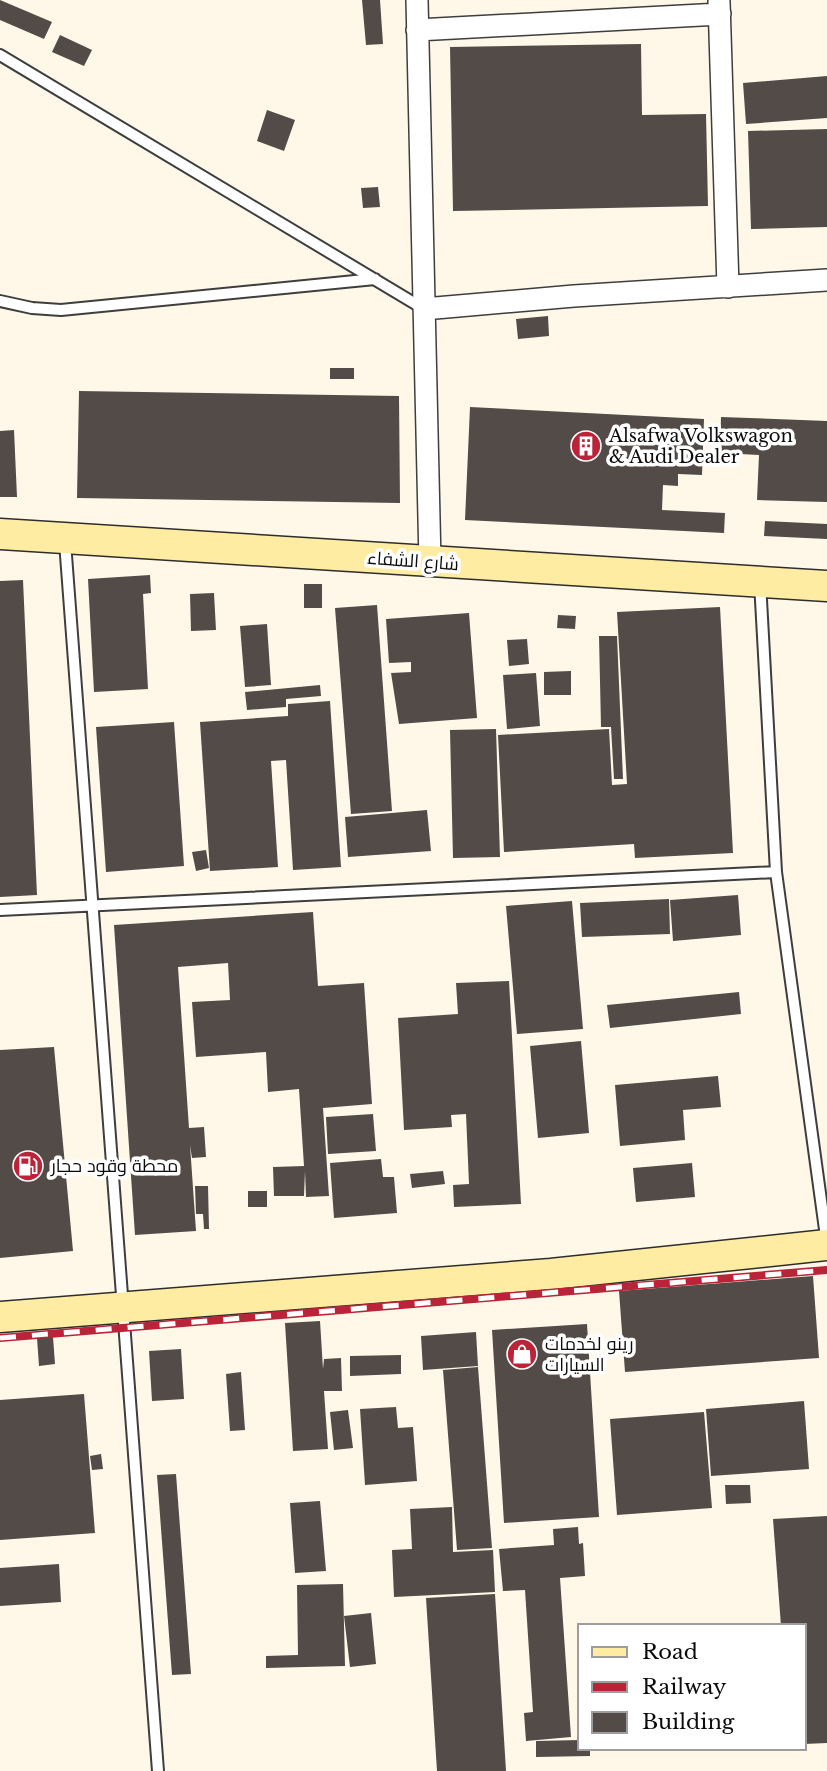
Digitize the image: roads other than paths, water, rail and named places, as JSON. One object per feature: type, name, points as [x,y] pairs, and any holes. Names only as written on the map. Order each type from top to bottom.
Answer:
[{"type":"street","points":[[417,0],[430,562]]},
{"type":"street","points":[[417,30],[719,7],[728,286]]},
{"type":"street","points":[[424,309],[827,280]]},
{"type":"street","name":"شارع الشفاء","points":[[0,534],[827,586]]},
{"type":"street","points":[[0,1317],[551,1274],[827,1245]]},
{"type":"lane","points":[[0,55],[424,309]]},
{"type":"lane","points":[[0,301],[32,308],[61,310],[375,279]]},
{"type":"lane","points":[[65,538],[158,1771]]},
{"type":"lane","points":[[760,582],[776,872],[827,1245]]},
{"type":"lane","points":[[0,911],[776,872]]},
{"type":"railway","points":[[0,1338],[827,1270]]},
{"type":"place","name":"Alsafwa Volkswagon & Audi Dealer","points":[[586,446]]},
{"type":"place","name":"محطة وقود حجار","points":[[28,1166]]},
{"type":"place","name":"رينو لخدمات السيارات","points":[[522,1354]]}]
